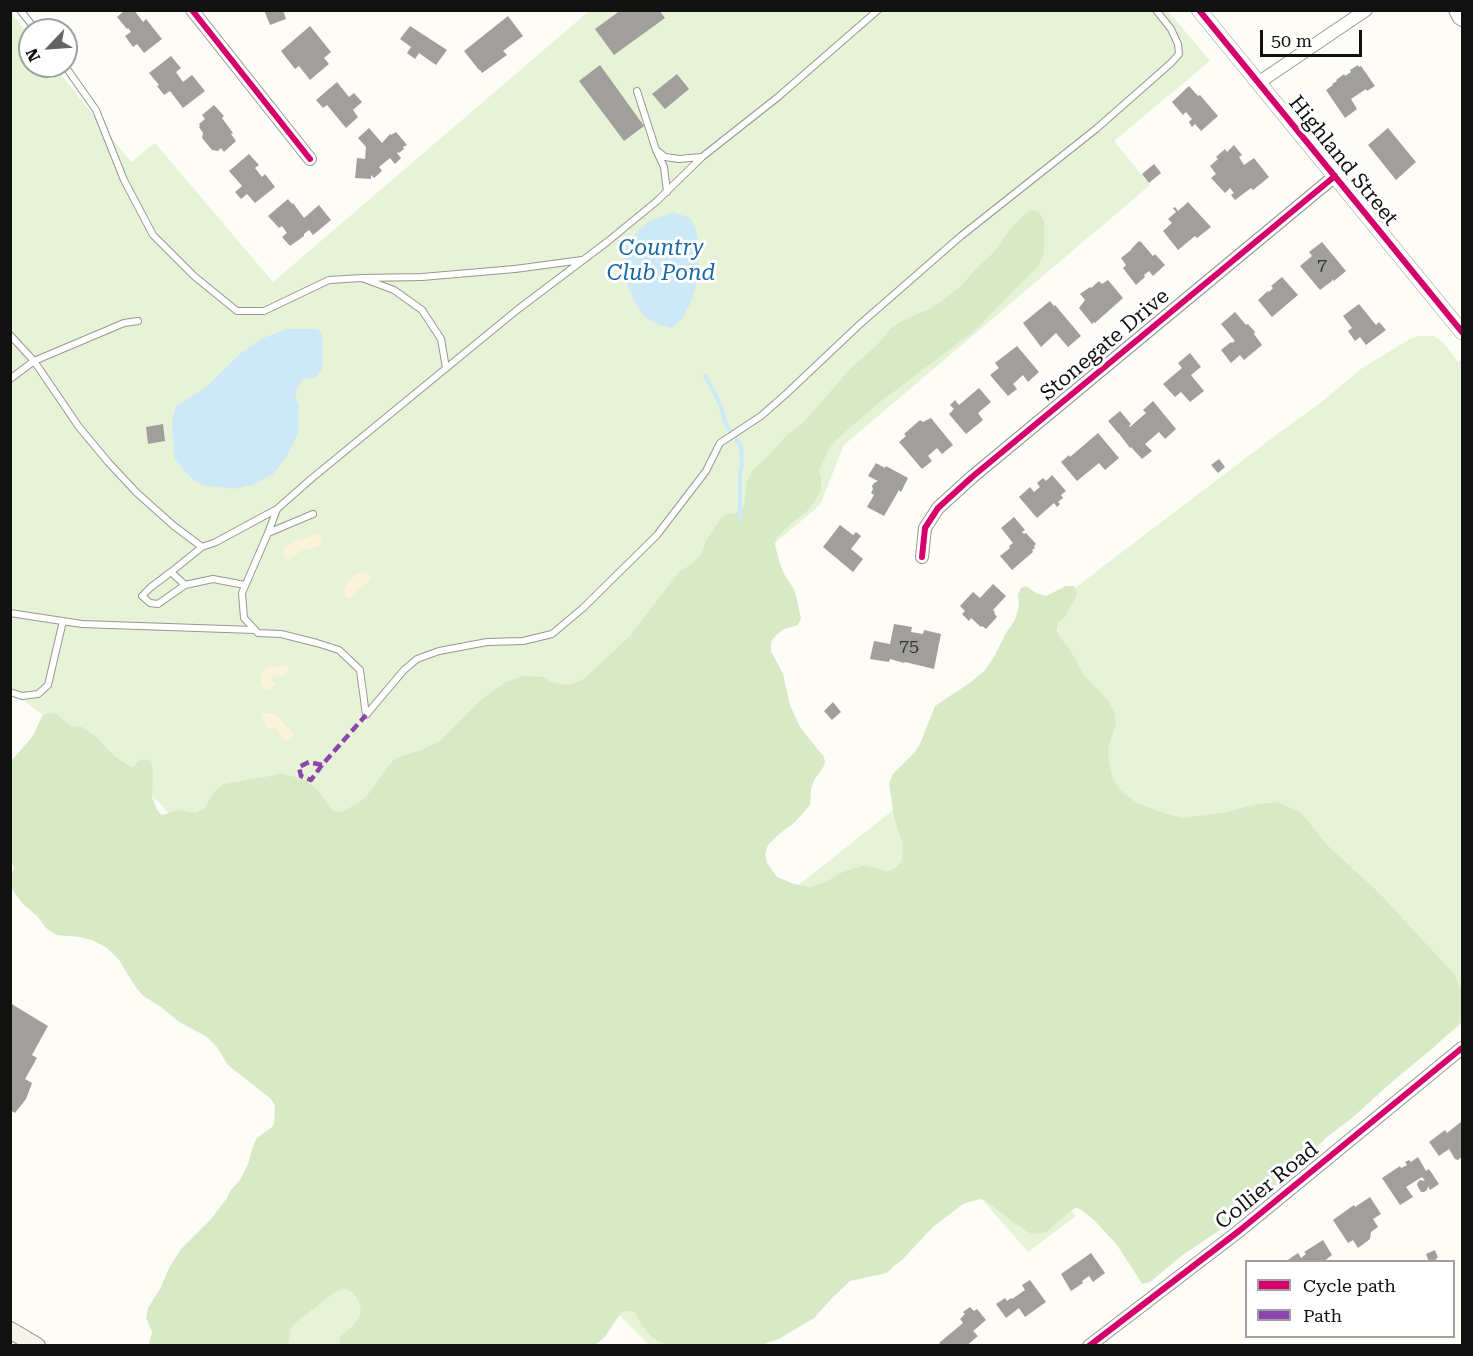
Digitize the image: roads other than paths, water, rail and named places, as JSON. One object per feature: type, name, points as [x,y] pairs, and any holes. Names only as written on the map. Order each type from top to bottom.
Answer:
[{"type":"main road","points":[[10,1330],[37,1346]]},
{"type":"street","points":[[192,10],[310,159]]},
{"type":"street","name":"Highland Street","points":[[1199,10],[1461,328]]},
{"type":"street","points":[[1258,83],[1366,10]]},
{"type":"street","points":[[1455,10],[1462,20]]},
{"type":"street","name":"Stonegate Drive","points":[[922,557],[925,528],[938,508],[972,477],[1335,176]]},
{"type":"street","name":"Collier Road","points":[[1089,1346],[1239,1231],[1462,1048]]},
{"type":"lane","points":[[245,585],[213,579],[185,585],[158,604],[150,603],[142,596],[202,547],[216,542],[277,509],[517,310],[624,228],[667,192],[702,157],[778,97],[878,10]]},
{"type":"lane","points":[[277,509],[242,593],[244,618],[258,633],[281,634],[339,650],[360,670],[366,716],[404,670],[417,659],[439,651],[487,642],[523,641],[552,634],[583,608],[657,536],[706,471],[720,442],[761,416],[859,325],[961,236],[1096,129],[1171,63],[1179,54],[1178,44],[1171,29],[1156,10]]},
{"type":"lane","points":[[73,78],[96,110],[124,180],[153,235],[194,276],[237,311],[264,311],[329,280],[422,277],[583,260]]},
{"type":"lane","points":[[637,91],[656,150],[664,167],[667,192]]},
{"type":"lane","points":[[656,150],[664,157],[679,159],[702,157]]},
{"type":"lane","points":[[362,278],[394,290],[422,310],[441,339],[446,368]]},
{"type":"lane","points":[[10,379],[34,361],[124,323],[138,321]]},
{"type":"lane","points":[[10,335],[34,361],[79,427],[108,462],[144,499],[202,547]]},
{"type":"lane","points":[[268,533],[313,514]]},
{"type":"lane","points":[[171,572],[185,585]]},
{"type":"lane","points":[[10,613],[82,624],[255,630]]},
{"type":"lane","points":[[10,692],[22,696],[38,694],[48,685],[63,621]]},
{"type":"water","name":"Country Club Pond","points":[[673,212],[690,218],[699,244],[696,286],[690,304],[682,319],[671,328],[645,317],[636,304],[622,266],[624,250],[636,233],[648,222]]},
{"type":"water","points":[[287,329],[318,329],[323,337],[322,369],[316,377],[302,380],[295,393],[299,407],[298,433],[288,454],[273,474],[255,484],[234,489],[203,485],[193,480],[174,458],[172,421],[176,406],[205,388],[241,353],[263,338]]},
{"type":"waterway","points":[[705,376],[721,407],[726,425],[741,446],[740,519]]}]
